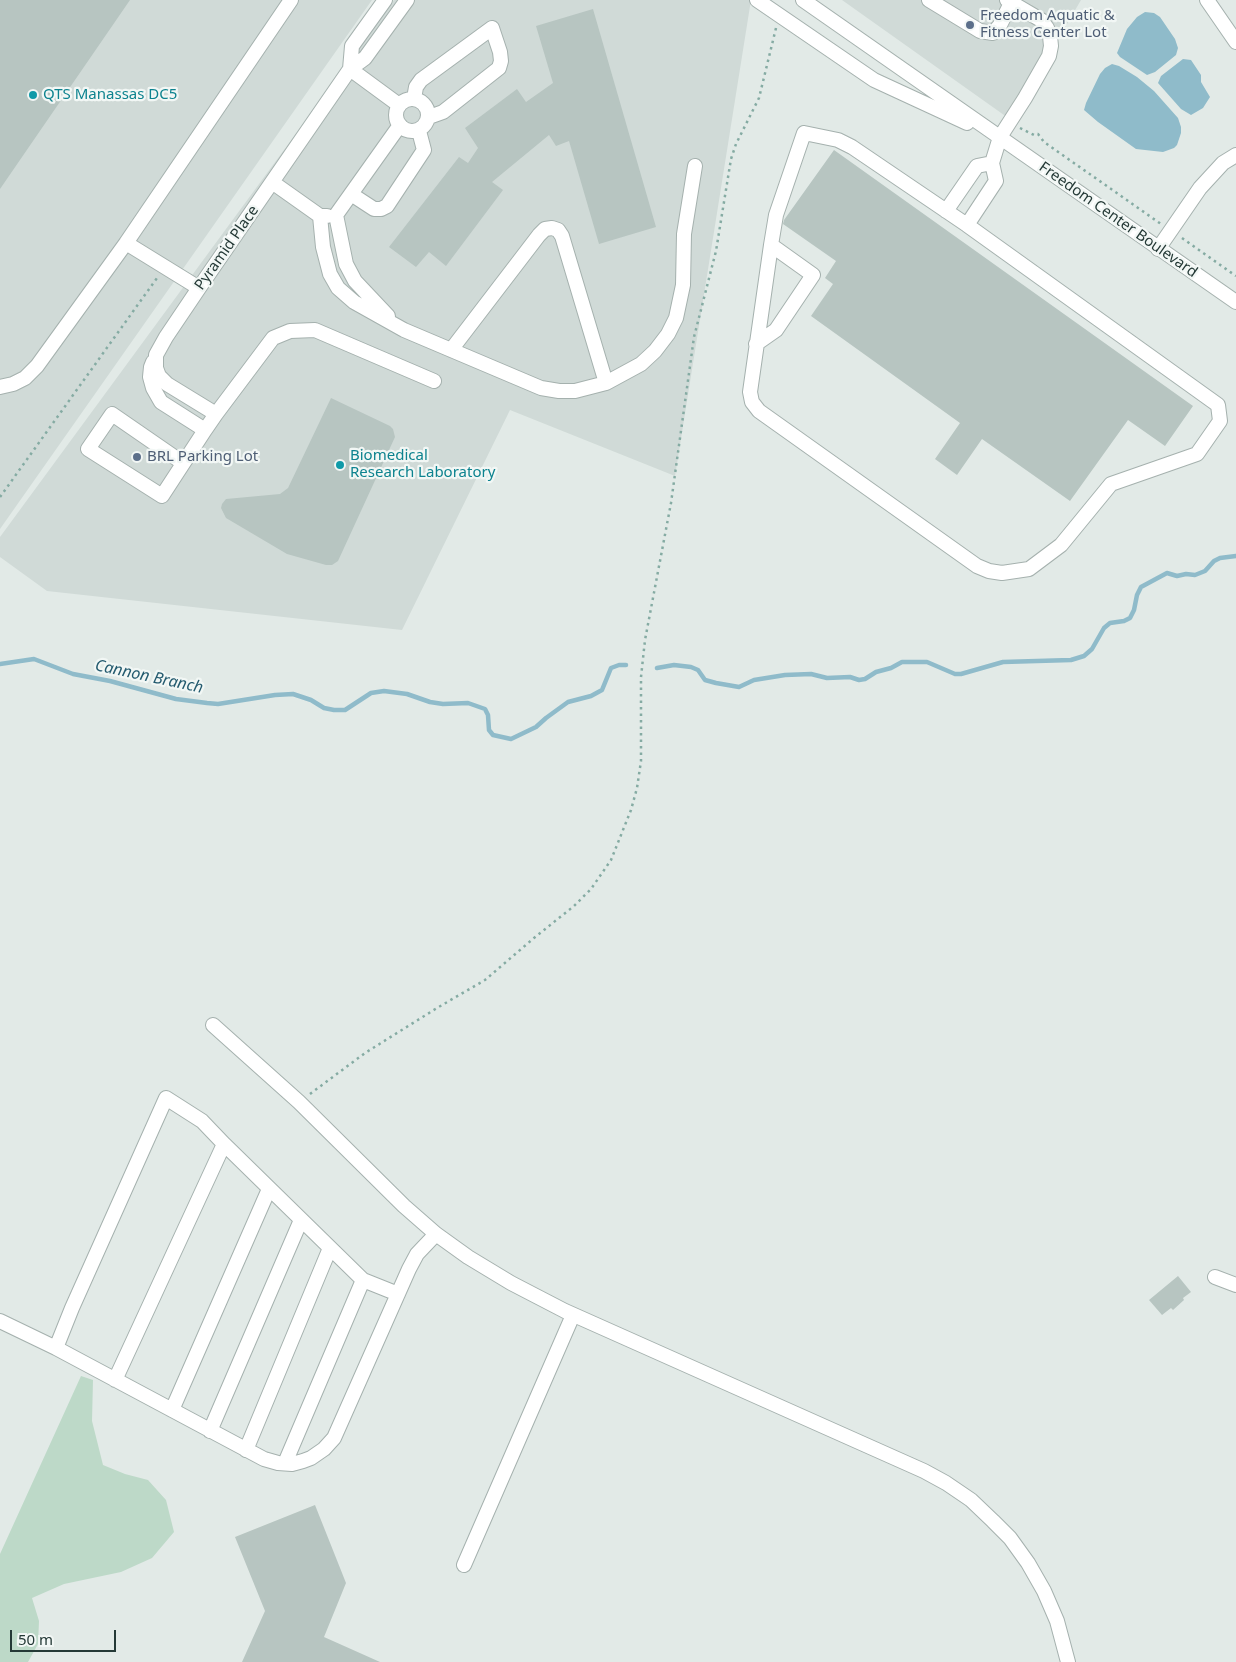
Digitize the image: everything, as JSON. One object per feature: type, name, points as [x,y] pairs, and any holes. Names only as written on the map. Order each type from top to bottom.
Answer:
[{"type":"street","points":[[0,387],[20,381],[32,373],[126,242],[291,0]]},
{"type":"street","name":"Pyramid Place","points":[[350,69],[352,46],[385,0]]},
{"type":"street","name":"Pyramid Place","points":[[205,430],[161,402],[153,388],[150,377],[151,367],[156,355],[199,288],[350,69],[366,58],[407,0]]},
{"type":"street","name":"Freedom Center Boulevard","points":[[757,0],[874,80],[1000,138]]},
{"type":"street","name":"Freedom Center Boulevard","points":[[804,0],[1236,302]]},
{"type":"street","points":[[929,0],[980,31],[993,33],[1000,25],[1009,1],[1040,20],[1047,28],[1050,36],[1049,56],[1000,138],[992,163],[996,181],[967,225]]},
{"type":"street","points":[[1207,0],[1236,42]]},
{"type":"street","points":[[414,99],[416,87],[421,80],[492,28],[500,52],[499,68],[443,112],[429,117]]},
{"type":"street","points":[[350,69],[399,105]]},
{"type":"street","points":[[414,99],[422,102],[428,109],[429,117],[426,125],[419,131],[410,132],[402,128],[397,122],[396,113],[399,105],[406,100],[414,99]]},
{"type":"street","points":[[400,125],[336,216],[346,264],[355,281],[390,319],[404,330]]},
{"type":"street","points":[[351,194],[374,209],[381,209],[386,206],[424,150],[419,131]]},
{"type":"street","points":[[804,133],[838,140],[852,147],[967,225],[1218,405],[1220,422],[1197,454],[1111,484],[1061,545],[1029,569],[1002,574],[977,566],[759,411],[752,402],[750,392],[776,215],[804,133]]},
{"type":"street","points":[[1158,249],[1200,188],[1223,163],[1236,155]]},
{"type":"street","points":[[946,211],[977,166],[992,163]]},
{"type":"street","points":[[320,216],[326,262],[330,274],[338,288],[354,302],[404,330],[541,388],[574,391],[606,383],[641,364],[654,352],[668,334],[676,318],[683,285],[684,234],[694,166]]},
{"type":"street","points":[[272,182],[320,216],[336,216]]},
{"type":"street","points":[[451,350],[539,234],[545,229],[552,228],[558,230],[562,236],[606,383]]},
{"type":"street","points":[[126,242],[199,288]]},
{"type":"street","points":[[756,344],[776,330],[813,275],[771,245]]},
{"type":"street","points":[[183,463],[112,414],[88,449],[162,496],[216,414],[273,338],[290,331],[315,330],[434,381]]},
{"type":"street","points":[[156,355],[156,368],[159,376],[167,384],[216,414]]},
{"type":"street","points":[[213,1025],[298,1102],[404,1206],[436,1234],[511,1284],[573,1315],[924,1471],[971,1500],[1010,1538],[1028,1563],[1044,1591],[1057,1620],[1068,1662]]},
{"type":"street","points":[[56,1348],[166,1098],[202,1121],[362,1280],[398,1294]]},
{"type":"street","points":[[116,1380],[224,1144]]},
{"type":"street","points":[[172,1410],[270,1189]]},
{"type":"street","points":[[210,1430],[301,1220]]},
{"type":"street","points":[[0,1321],[56,1348],[264,1459],[285,1463],[297,1462],[311,1458],[324,1449],[334,1438],[409,1269],[417,1254],[436,1234]]},
{"type":"street","points":[[246,1450],[330,1248]]},
{"type":"street","points":[[1215,1277],[1236,1286]]},
{"type":"street","points":[[285,1463],[362,1280]]},
{"type":"street","points":[[464,1565],[573,1315]]},
{"type":"path","points":[[298,1102],[365,1053],[485,980],[574,906],[591,889],[611,860],[631,810],[641,761],[642,677],[645,640],[671,503],[694,337],[716,251],[731,159],[736,144],[759,98],[779,15]]},
{"type":"path","points":[[1034,135],[1038,134],[1044,142],[1144,213]]},
{"type":"path","points":[[1199,250],[1236,276]]},
{"type":"path","points":[[0,498],[165,267]]},
{"type":"shaded area","points":[[0,0],[372,0],[0,529]]},
{"type":"shaded area","points":[[394,0],[751,0],[675,476],[510,410],[402,630],[47,591],[0,557],[0,537]]},
{"type":"shaded area","points":[[842,0],[1081,0],[1011,120]]},
{"type":"green space","points":[[81,1376],[93,1380],[92,1421],[103,1465],[125,1474],[148,1480],[166,1500],[174,1532],[152,1558],[121,1572],[64,1584],[32,1598],[39,1621],[38,1644],[28,1662],[0,1662],[0,1554]]},
{"type":"water","points":[[1145,12],[1154,13],[1160,17],[1175,39],[1178,48],[1176,55],[1155,72],[1147,75],[1117,53],[1127,29],[1137,17]]},
{"type":"water","points":[[1183,59],[1191,60],[1201,75],[1201,82],[1210,97],[1203,108],[1191,115],[1181,109],[1158,83],[1161,76]]},
{"type":"water","points":[[1112,64],[1137,77],[1154,91],[1178,118],[1181,133],[1174,148],[1163,152],[1136,149],[1084,110],[1100,74]]},
{"type":"building","name":"QTS Manassas DC5","points":[[0,0],[130,0],[0,189]]},
{"type":"building","points":[[593,9],[656,227],[599,244],[569,141],[556,146],[549,135],[492,182],[503,190],[446,266],[429,252],[416,267],[389,247],[459,157],[468,163],[478,148],[465,128],[517,89],[526,102],[553,83],[536,26]]},
{"type":"building","points":[[834,150],[1193,406],[1165,446],[1128,420],[1070,501],[982,439],[957,475],[935,459],[960,423],[811,316],[833,284],[825,278],[836,261],[783,224]]},
{"type":"building","name":"Biomedical Research Laboratory","points":[[331,398],[390,426],[395,437],[338,561],[332,565],[326,565],[287,554],[226,518],[221,508],[226,499],[280,494],[288,488]]},
{"type":"building","points":[[1178,1276],[1191,1292],[1173,1310],[1171,1308],[1162,1315],[1149,1300]]},
{"type":"building","points":[[315,1505],[346,1583],[324,1637],[380,1662],[242,1662],[265,1611],[235,1537]]},
{"type":"waterway","name":"Cannon Branch","points":[[657,668],[674,665],[691,667],[698,670],[705,680],[739,687],[754,680],[785,675],[811,674],[827,678],[850,677],[859,680],[902,662],[927,662],[955,674],[961,674],[1003,662],[1071,660],[1084,656],[1092,649],[1104,628],[1110,623],[1130,618],[1141,587],[1167,573],[1177,576],[1195,575],[1205,571],[1214,561],[1220,558],[1236,556]]},
{"type":"waterway","name":"Cannon Branch","points":[[0,664],[34,659],[73,674],[110,681],[176,699],[218,704],[293,694],[311,700],[324,708],[345,710],[371,693],[384,691],[407,694],[430,702],[443,704],[468,703],[485,709],[488,715],[489,730],[493,735],[511,739],[536,727],[568,702],[591,696],[602,690],[611,668],[626,665]]},
{"type":"place","name":"Freedom Aquatic & Fitness Center Lot","points":[[970,25]]},
{"type":"place","name":"QTS Manassas DC5","points":[[33,95]]},
{"type":"place","name":"BRL Parking Lot","points":[[137,457]]},
{"type":"place","name":"Biomedical Research Laboratory","points":[[340,465]]}]
